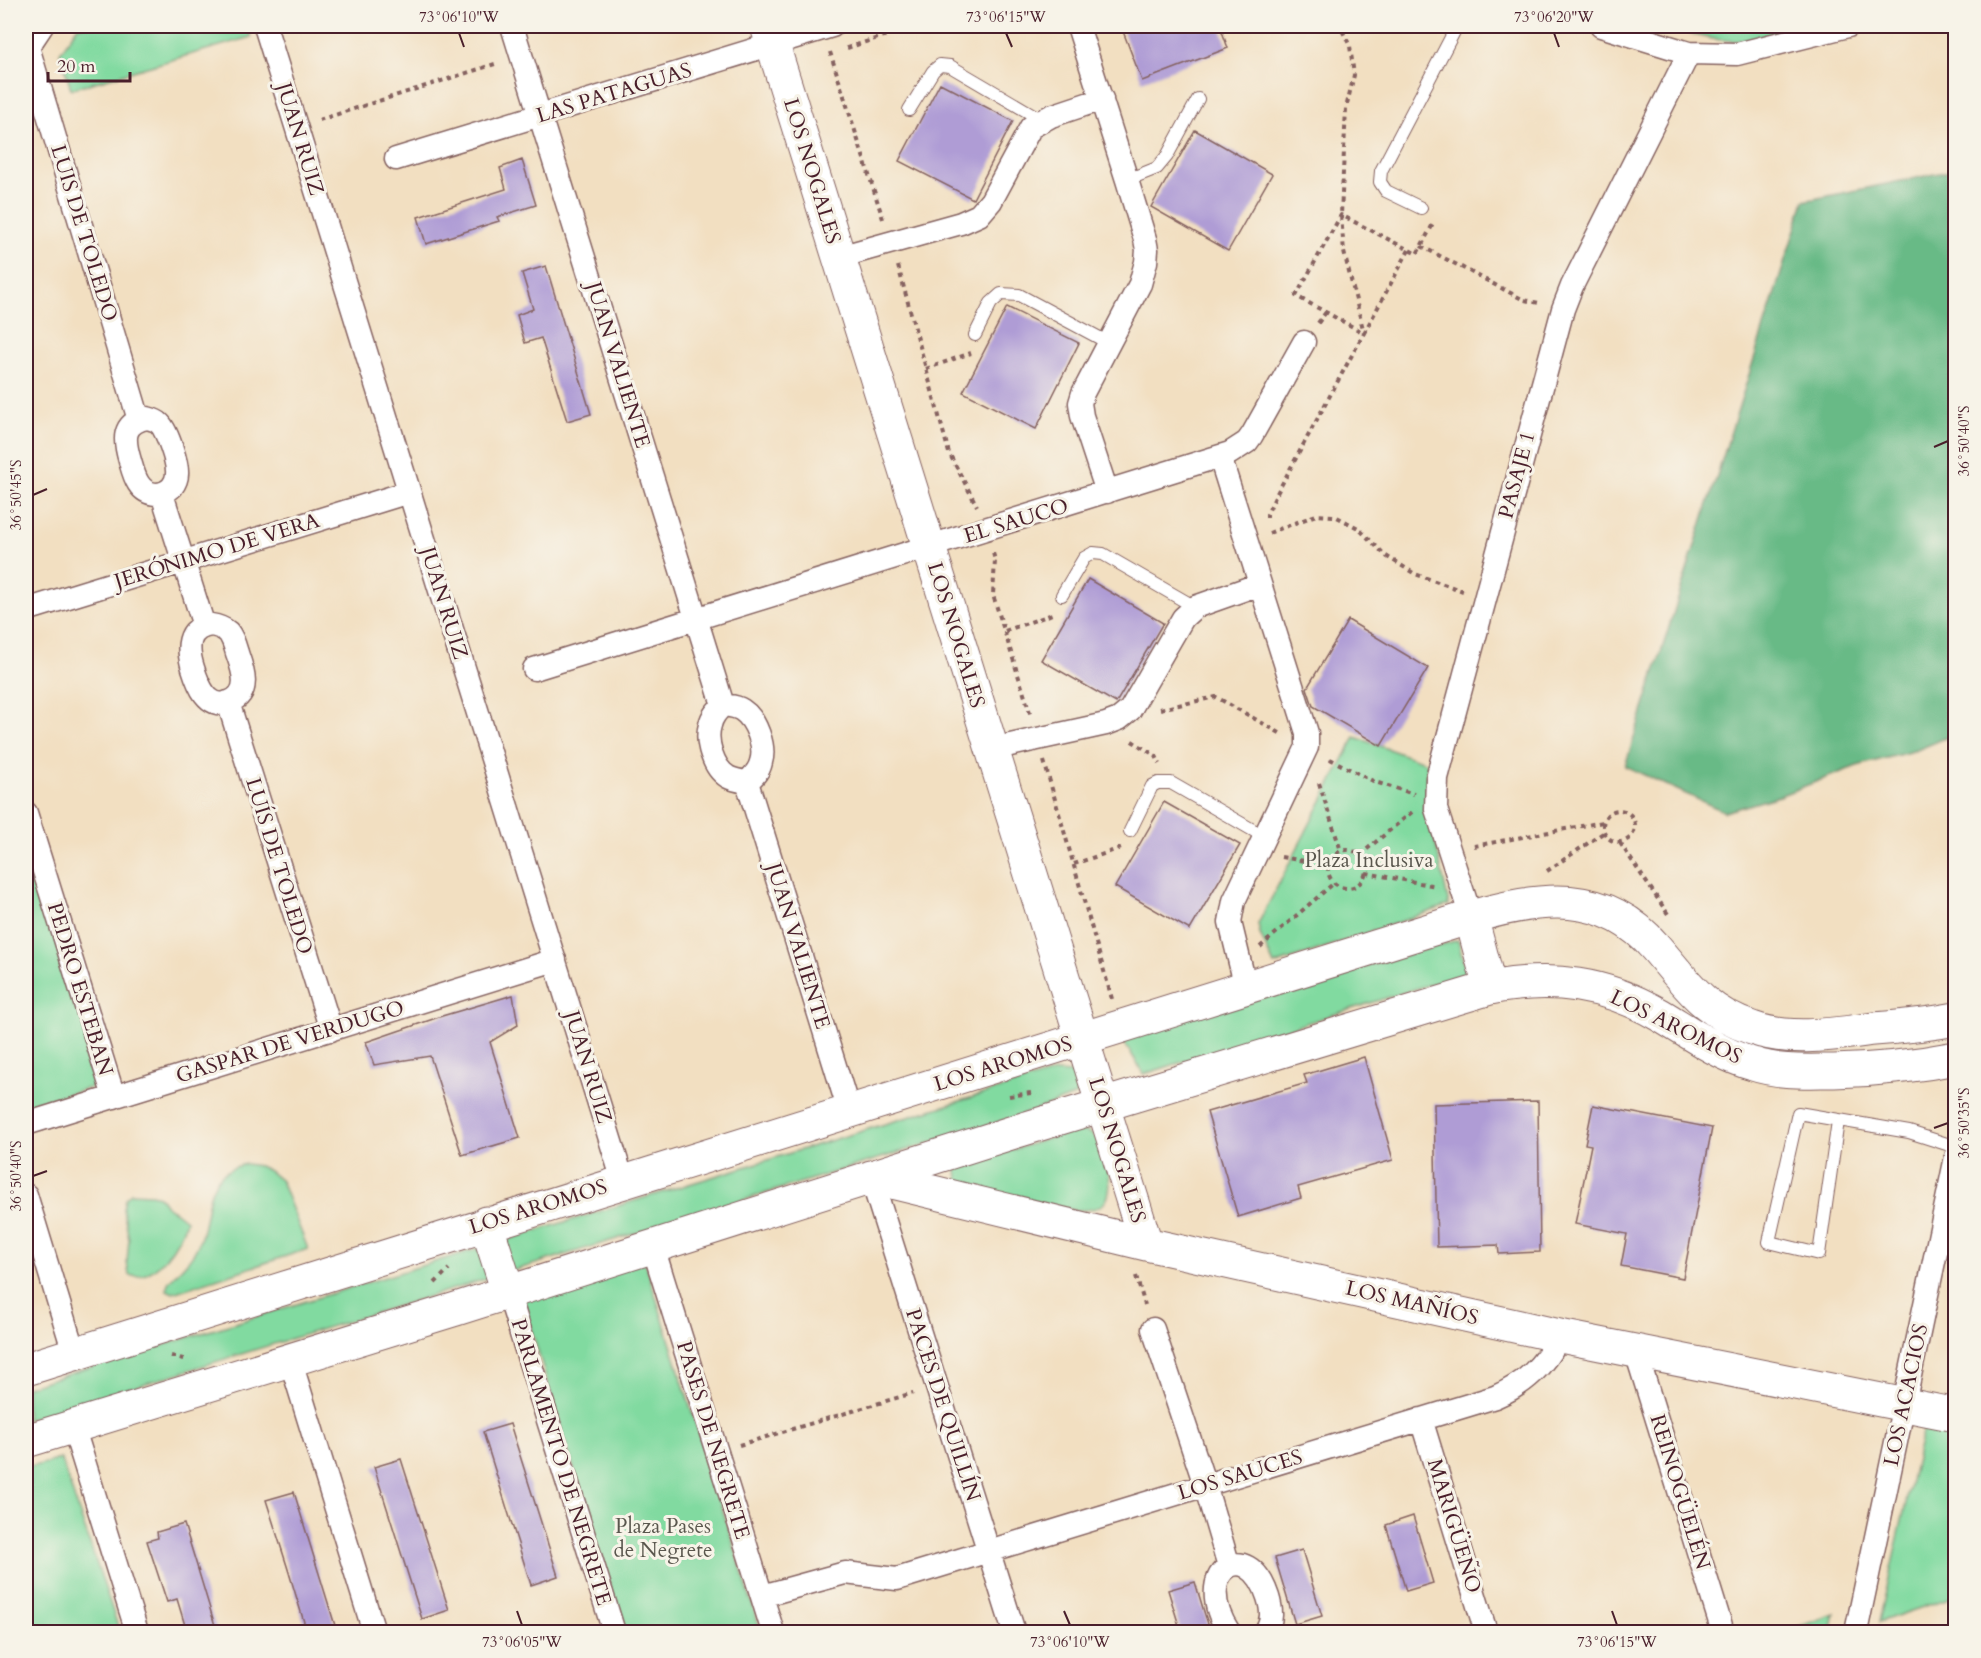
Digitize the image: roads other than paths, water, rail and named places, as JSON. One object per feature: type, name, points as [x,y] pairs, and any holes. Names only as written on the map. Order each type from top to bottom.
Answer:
[{"type":"main road","name":"LOS NOGALES","points":[[770,35],[1146,1244]]},
{"type":"main road","name":"LOS AROMOS","points":[[26,1369],[486,1223],[1082,1040],[1242,976],[1467,904],[1543,901],[1579,903],[1600,910],[1638,931],[1655,946],[1691,990],[1716,1011],[1754,1029],[1771,1033],[1836,1034],[1956,1019]]},
{"type":"main road","points":[[1467,904],[1490,988]]},
{"type":"main road","name":"LOS AROMOS","points":[[26,1441],[1103,1105],[1490,988],[1542,981],[1562,982],[1601,990],[1630,1000],[1657,1014],[1722,1053],[1754,1065],[1773,1069],[1793,1072],[1858,1070],[1910,1066],[1956,1058]]},
{"type":"main road","name":"LOS MAÑÍOS","points":[[871,1177],[1146,1244],[1560,1336],[1956,1415]]},
{"type":"main road","points":[[486,1223],[508,1292]]},
{"type":"street","points":[[27,49],[42,26]]},
{"type":"street","name":"JUAN RUIZ","points":[[265,26],[623,1181]]},
{"type":"street","name":"JUAN VALIENTE","points":[[512,26],[723,705]]},
{"type":"street","name":"LAS PATAGUAS","points":[[396,159],[540,115],[770,35],[832,26]]},
{"type":"street","points":[[1078,26],[1145,239],[1146,262],[1140,284],[1083,393],[1080,404],[1082,417],[1107,492]]},
{"type":"street","points":[[1601,26],[1689,53],[1737,54],[1848,26]]},
{"type":"street","name":"LUIS DE TOLEDO","points":[[27,49],[139,420]]},
{"type":"street","name":"PASAJE 1","points":[[1467,904],[1436,809],[1437,778],[1563,309],[1572,286],[1689,53]]},
{"type":"street","points":[[839,257],[961,223],[980,214],[991,201],[1031,127],[1051,116],[1102,99]]},
{"type":"street","name":"EL SAUCO","points":[[534,669],[1220,457],[1240,447],[1252,435],[1304,342]]},
{"type":"street","points":[[139,420],[154,420],[161,424],[177,467],[175,483],[170,490],[162,494],[147,492],[141,488],[136,481],[125,446],[128,430],[139,420]]},
{"type":"street","points":[[1220,457],[1307,733],[1306,747],[1230,914],[1242,976]]},
{"type":"street","name":"JERÓNIMO DE VERA","points":[[26,610],[409,492]]},
{"type":"street","points":[[162,494],[204,626]]},
{"type":"street","points":[[992,749],[1119,718],[1130,710],[1183,618],[1195,607],[1260,584]]},
{"type":"street","points":[[204,626],[219,626],[232,636],[244,674],[245,682],[242,690],[237,697],[228,702],[213,701],[200,689],[189,654],[192,637],[204,626]]},
{"type":"street","name":"LUÍS DE TOLEDO","points":[[228,702],[331,1030]]},
{"type":"street","points":[[723,705],[742,710],[750,717],[761,744],[760,766],[747,782],[728,777],[721,771],[712,752],[708,732],[710,722],[723,705]]},
{"type":"street","name":"JUAN VALIENTE","points":[[747,782],[849,1111]]},
{"type":"street","name":"PEDRO ESTEBAN","points":[[26,813],[114,1097]]},
{"type":"street","name":"GASPAR DE VERDUGO","points":[[26,1124],[555,960]]},
{"type":"street","name":"LOS ACACIOS","points":[[1856,1632],[1956,1157]]},
{"type":"street","name":"PACES DE QUILLÍN","points":[[871,1177],[1014,1632]]},
{"type":"street","points":[[26,1195],[74,1353]]},
{"type":"street","name":"PASES DE NEGRETE","points":[[653,1246],[773,1632]]},
{"type":"street","name":"PARLAMENTO DE NEGRETE","points":[[508,1292],[614,1632]]},
{"type":"street","points":[[1153,1329],[1205,1485],[1229,1566]]},
{"type":"street","name":"LOS SAUCES","points":[[762,1596],[845,1573],[897,1579],[1495,1397],[1510,1390],[1538,1369],[1560,1336]]},
{"type":"street","name":"REINOGÜELÉN","points":[[1636,1352],[1723,1632]]},
{"type":"street","points":[[290,1359],[374,1632]]},
{"type":"street","name":"MARIGÜEÑO","points":[[1421,1419],[1486,1632]]},
{"type":"street","points":[[74,1426],[137,1632]]},
{"type":"street","points":[[1229,1632],[1224,1624],[1215,1594],[1217,1580],[1229,1566],[1239,1565],[1254,1571],[1263,1583],[1272,1611],[1271,1620],[1265,1632]]},
{"type":"lane","points":[[1420,208],[1386,191],[1380,182],[1381,171],[1457,26]]},
{"type":"lane","points":[[909,110],[933,71],[940,65],[950,66],[1042,120]]},
{"type":"lane","points":[[1127,180],[1157,168],[1167,156],[1198,99]]},
{"type":"lane","points":[[975,335],[991,303],[1001,294],[1018,295],[1109,343]]},
{"type":"lane","points":[[1062,595],[1084,558],[1093,553],[1103,554],[1195,607]]},
{"type":"lane","points":[[1130,831],[1152,786],[1158,783],[1171,783],[1261,845]]},
{"type":"lane","points":[[1838,1121],[1819,1254],[1769,1242],[1798,1113],[1909,1132],[1956,1147]]},
{"type":"park label","name":"Plaza Inclusiva","points":[[1369,860]]},
{"type":"park label","name":"Plaza Pases de Negrete","points":[[663,1538]]}]
